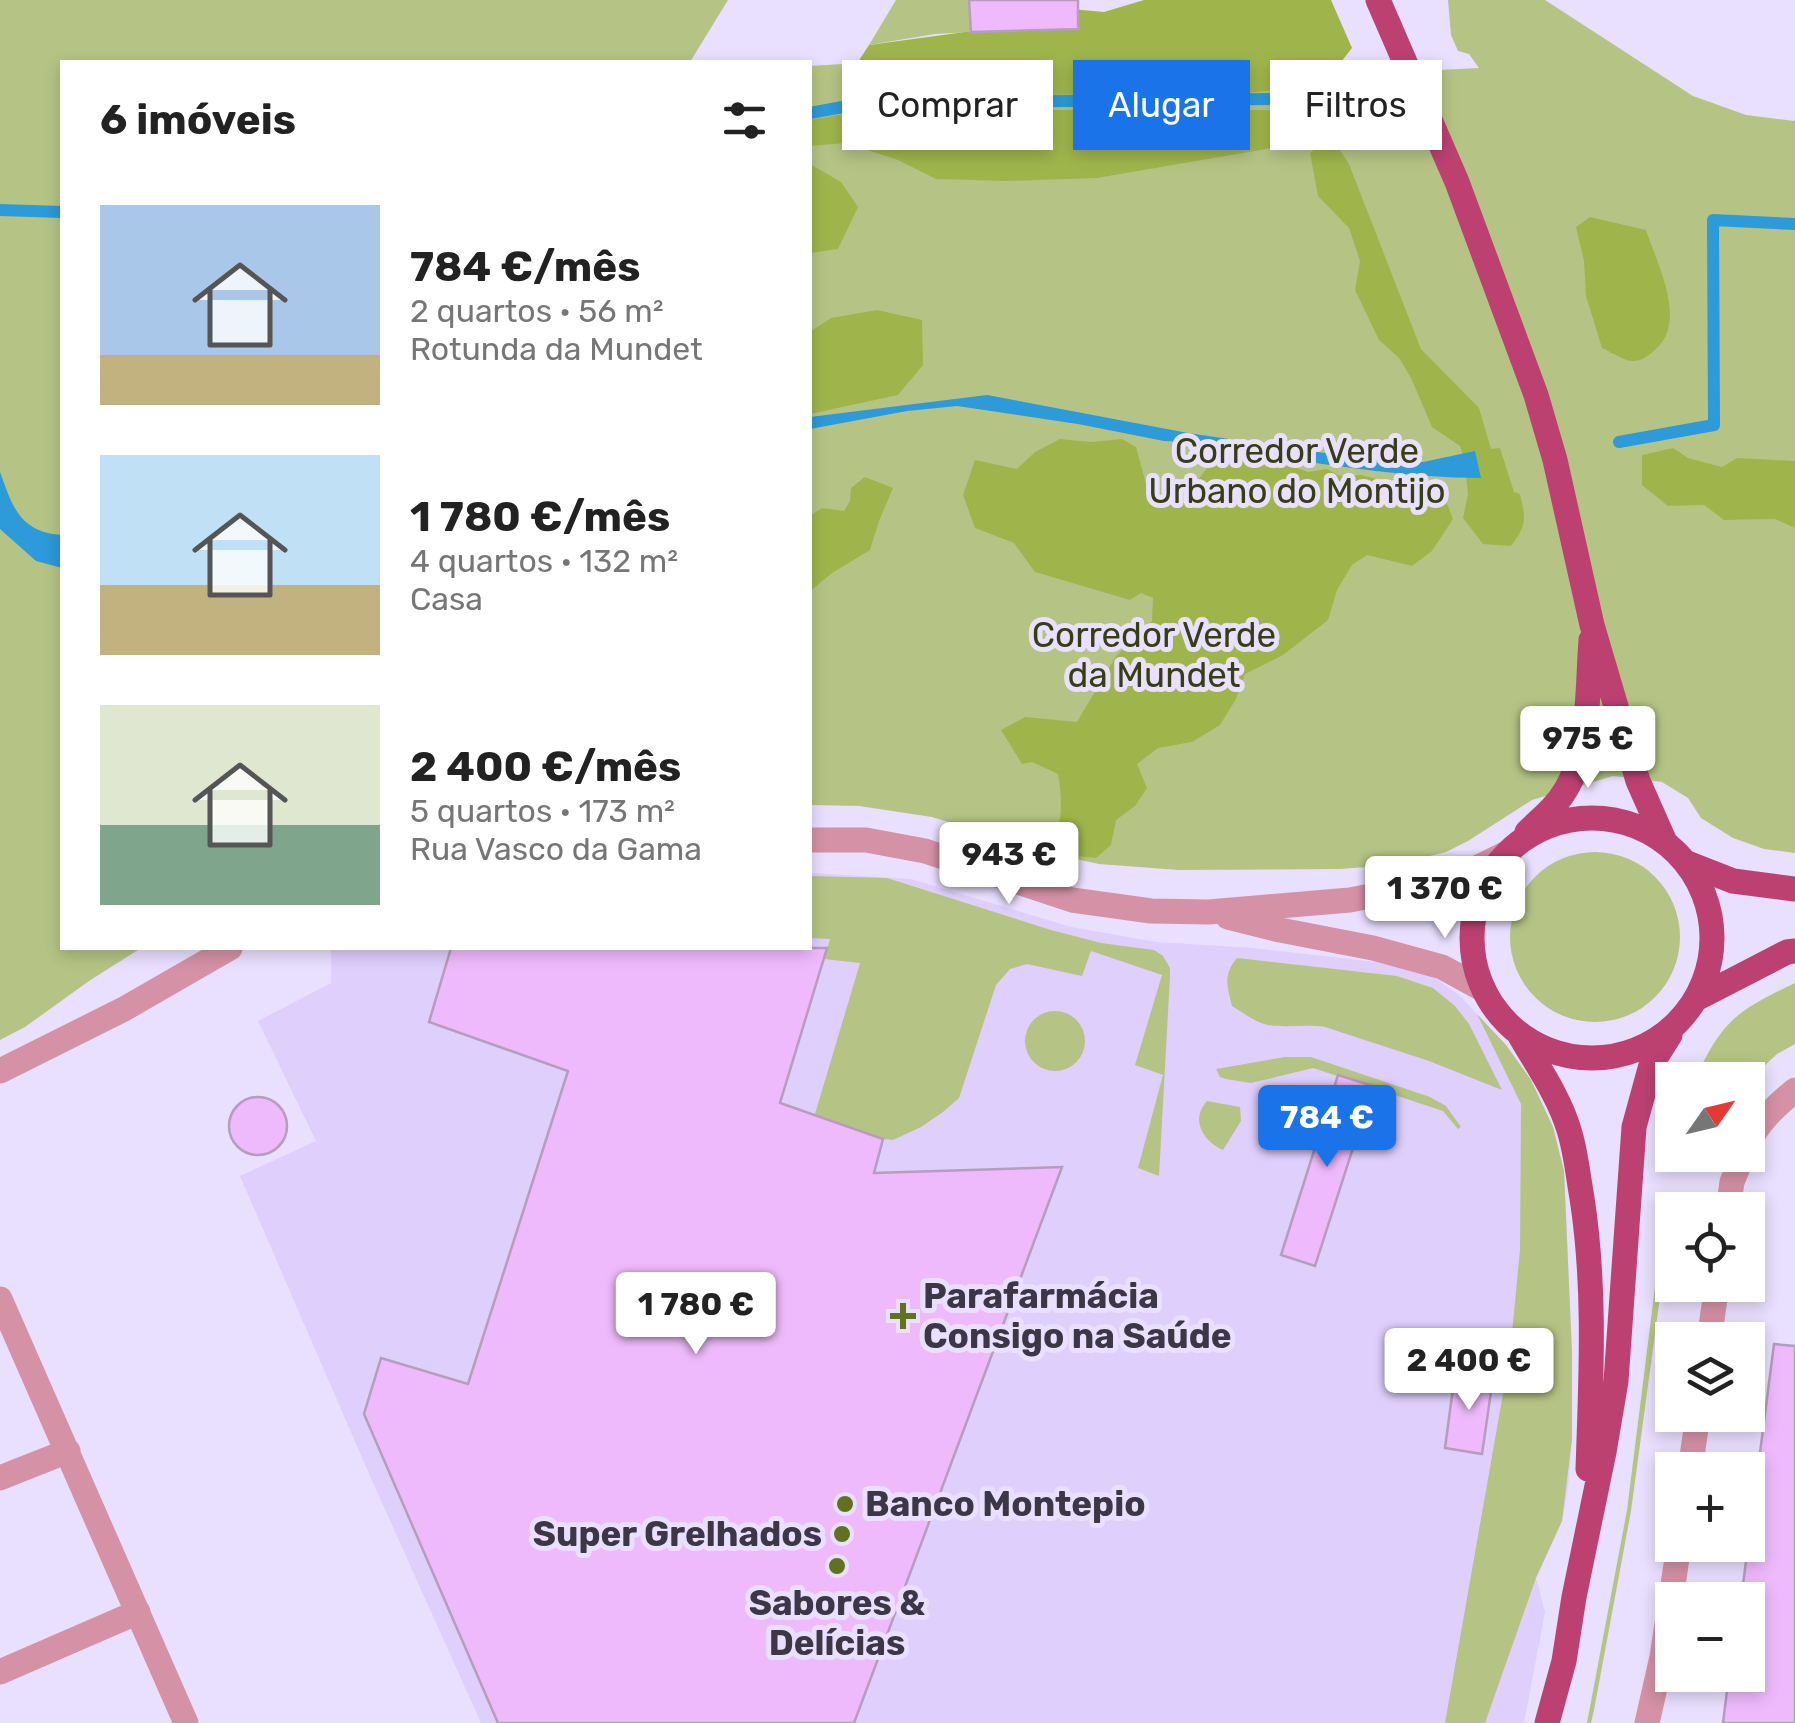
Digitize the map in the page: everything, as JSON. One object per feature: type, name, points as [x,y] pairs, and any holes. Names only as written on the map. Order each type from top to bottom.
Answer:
[{"type":"main road","points":[[1378,0],[1458,182],[1536,395],[1555,460],[1592,625],[1638,781],[1665,842]]},
{"type":"main road","points":[[1592,625],[1583,744],[1574,772],[1561,798],[1509,850],[1484,883],[1473,918],[1472,955],[1484,990],[1498,1014],[1519,1034],[1548,1051],[1582,1059],[1616,1058],[1648,1046],[1676,1026]]},
{"type":"main road","points":[[1509,850],[1540,829],[1572,819],[1605,818],[1636,826],[1665,842],[1687,863],[1705,894],[1713,929],[1710,964],[1698,998],[1651,1065],[1634,1127],[1616,1382],[1564,1661],[1547,1723]]},
{"type":"main road","points":[[1687,863],[1733,881],[1795,889]]},
{"type":"main road","points":[[1698,998],[1795,950]]},
{"type":"main road","points":[[1519,1034],[1569,1128],[1588,1242],[1592,1327],[1585,1540]]},
{"type":"street","points":[[812,840],[866,840],[925,852],[1072,900],[1151,911],[1208,912],[1350,900],[1414,889],[1452,880],[1509,850]]},
{"type":"street","points":[[1208,912],[1442,967],[1484,990]]},
{"type":"street","points":[[0,1071],[124,1009],[227,950]]},
{"type":"street","points":[[1765,1120],[1795,1090]]},
{"type":"street","points":[[0,1300],[186,1723]]},
{"type":"street","points":[[0,1478],[68,1451]]},
{"type":"street","points":[[1647,1723],[1676,1562]]},
{"type":"street","points":[[0,1672],[138,1612]]},
{"type":"shaded area","points":[[812,873],[911,879],[1071,927],[1156,942],[1394,964],[1435,978],[1459,995],[1506,1045],[1531,1080],[1553,1127],[1564,1171],[1572,1439],[1562,1521],[1536,1578],[1545,1612],[1524,1723],[481,1723],[240,1176],[316,1141],[258,1021],[331,983],[331,950],[812,950]]},
{"type":"green space","points":[[0,0],[728,0],[691,60],[60,60],[60,950],[138,950],[0,1040]]},
{"type":"green space","points":[[896,0],[969,0],[971,32],[869,45]]},
{"type":"green space","points":[[1144,0],[1331,0],[1352,48],[1342,60],[1270,60],[1270,91],[1250,93],[1250,60],[1073,60],[1073,94],[1053,95],[1053,60],[859,60],[869,45],[965,32],[1070,29],[1071,9],[1104,12]]},
{"type":"green space","name":"Corredor Verde Urbano do Montijo","points":[[1448,0],[1545,0],[1693,96],[1746,115],[1795,121],[1795,853],[1764,849],[1733,838],[1701,818],[1688,798],[1662,782],[1613,776],[1532,800],[1446,852],[1393,865],[1340,869],[1179,870],[1099,864],[1048,853],[932,817],[859,806],[812,805],[812,66],[842,64],[842,150],[1053,150],[1053,72],[1073,72],[1073,150],[1250,150],[1250,73],[1270,73],[1270,150],[1442,150],[1442,70],[1479,68],[1469,54],[1458,51],[1451,35]]},
{"type":"green space","points":[[1053,110],[1073,110],[1073,150],[1250,150],[1250,110],[1270,110],[1270,148],[1097,178],[936,179],[867,150],[1053,150]]},
{"type":"green space","points":[[842,114],[842,143],[812,146],[812,120]]},
{"type":"green space","points":[[1340,150],[1349,164],[1421,349],[1479,408],[1491,449],[1500,448],[1523,510],[1524,522],[1511,546],[1483,544],[1463,518],[1468,494],[1460,446],[1432,427],[1399,358],[1379,340],[1355,290],[1360,261],[1349,228],[1318,196],[1310,153]]},
{"type":"green space","points":[[812,165],[841,182],[858,207],[838,249],[812,253]]},
{"type":"green space","points":[[1590,217],[1646,230],[1657,259],[1667,291],[1669,322],[1666,336],[1642,359],[1630,361],[1602,348],[1586,296],[1584,261],[1576,227]]},
{"type":"green space","points":[[877,310],[922,320],[923,365],[898,395],[812,414],[812,331],[831,318]]},
{"type":"green space","name":"Corredor Verde da Mundet","points":[[1060,439],[1122,439],[1136,447],[1149,495],[1171,496],[1197,481],[1214,459],[1238,453],[1253,463],[1269,461],[1308,472],[1327,469],[1340,476],[1361,475],[1412,488],[1423,501],[1446,501],[1453,519],[1432,551],[1412,566],[1367,555],[1352,565],[1337,590],[1328,620],[1283,655],[1245,674],[1220,725],[1192,742],[1158,748],[1137,764],[1147,788],[1135,806],[1116,820],[1111,845],[1096,858],[1048,853],[1060,815],[1058,774],[1032,762],[1022,764],[1001,730],[1025,717],[1077,722],[1116,656],[1152,621],[1153,598],[1141,593],[1130,600],[1035,572],[1014,543],[975,528],[963,495],[975,460],[1017,469],[1035,452]]},
{"type":"green space","points":[[1673,448],[1688,458],[1722,467],[1737,458],[1795,461],[1795,528],[1775,519],[1724,520],[1704,505],[1668,506],[1642,485],[1642,455]]},
{"type":"green space","points":[[865,477],[893,488],[870,550],[812,589],[812,515],[822,508],[844,511],[851,488]]},
{"type":"green space","points":[[1595,852],[1627,859],[1655,877],[1673,905],[1680,937],[1673,969],[1655,997],[1627,1015],[1595,1022],[1563,1015],[1535,997],[1517,969],[1510,937],[1517,905],[1535,877],[1563,859]]},
{"type":"green space","points":[[812,876],[887,878],[1051,930],[1101,943],[1154,950],[1163,956],[1170,976],[1159,1176],[1138,1168],[1163,1075],[1135,1065],[1162,975],[1091,951],[1082,976],[1027,964],[1010,969],[996,985],[959,1098],[921,1127],[893,1140],[883,1139],[815,1114],[860,963],[824,959],[830,939],[812,938]]},
{"type":"green space","points":[[1237,958],[1397,976],[1433,988],[1469,1024],[1502,1090],[1325,1027],[1275,1026],[1254,1020],[1232,1006],[1228,975]]},
{"type":"green space","points":[[1795,983],[1795,1044],[1765,1065],[1765,1062],[1704,1062],[1733,1019]]},
{"type":"green space","points":[[1055,1011],[1076,1020],[1085,1041],[1076,1062],[1055,1071],[1034,1062],[1025,1041],[1034,1020]]},
{"type":"green space","points":[[1477,1014],[1531,1080],[1553,1127],[1564,1171],[1572,1439],[1562,1521],[1536,1578],[1485,1723],[1445,1723],[1510,1354],[1520,1250],[1521,1104]]},
{"type":"green space","points":[[1285,1057],[1311,1057],[1430,1097],[1446,1106],[1461,1127],[1458,1129],[1443,1111],[1313,1068],[1251,1083],[1220,1077],[1216,1069]]},
{"type":"green space","points":[[1207,1101],[1240,1107],[1241,1121],[1223,1150],[1201,1129],[1200,1115]]},
{"type":"green space","points":[[1655,1287],[1655,1302],[1659,1302],[1631,1511],[1594,1710],[1591,1723],[1587,1723],[1627,1510]]},
{"type":"water","points":[[987,395],[1188,433],[1365,459],[1423,462],[1475,451],[1481,478],[1333,465],[957,406],[812,429],[812,417]]},
{"type":"water","points":[[0,472],[20,516],[36,529],[60,535],[60,567],[36,561],[0,529]]},
{"type":"building","points":[[969,0],[1078,0],[1078,29],[971,32]]},
{"type":"building","points":[[827,948],[780,1103],[883,1139],[874,1173],[1062,1167],[854,1723],[498,1723],[364,1414],[381,1358],[468,1384],[568,1071],[429,1022],[450,950]]},
{"type":"building","points":[[1338,1075],[1373,1086],[1315,1266],[1281,1255]]},
{"type":"building","points":[[258,1097],[278,1106],[287,1126],[278,1146],[258,1155],[238,1146],[229,1126],[238,1106]]},
{"type":"building","points":[[1774,1344],[1795,1346],[1795,1723],[1723,1723],[1727,1692],[1765,1692],[1765,1582],[1743,1582],[1746,1562],[1765,1562],[1765,1452],[1760,1452]]},
{"type":"building","points":[[1455,1373],[1493,1378],[1482,1454],[1445,1448]]},
{"type":"waterway","points":[[812,113],[864,103],[1270,99]]},
{"type":"waterway","points":[[0,210],[60,212]]},
{"type":"waterway","points":[[1619,442],[1714,425],[1713,220],[1795,224]]},
{"type":"place","name":"Parafarmácia Consigo na Saúde","points":[[903,1316]]},
{"type":"place","name":"Banco Montepio","points":[[845,1504]]},
{"type":"place","name":"Super Grelhados","points":[[842,1534]]},
{"type":"place","name":"Sabores & Delícias","points":[[837,1566]]}]
